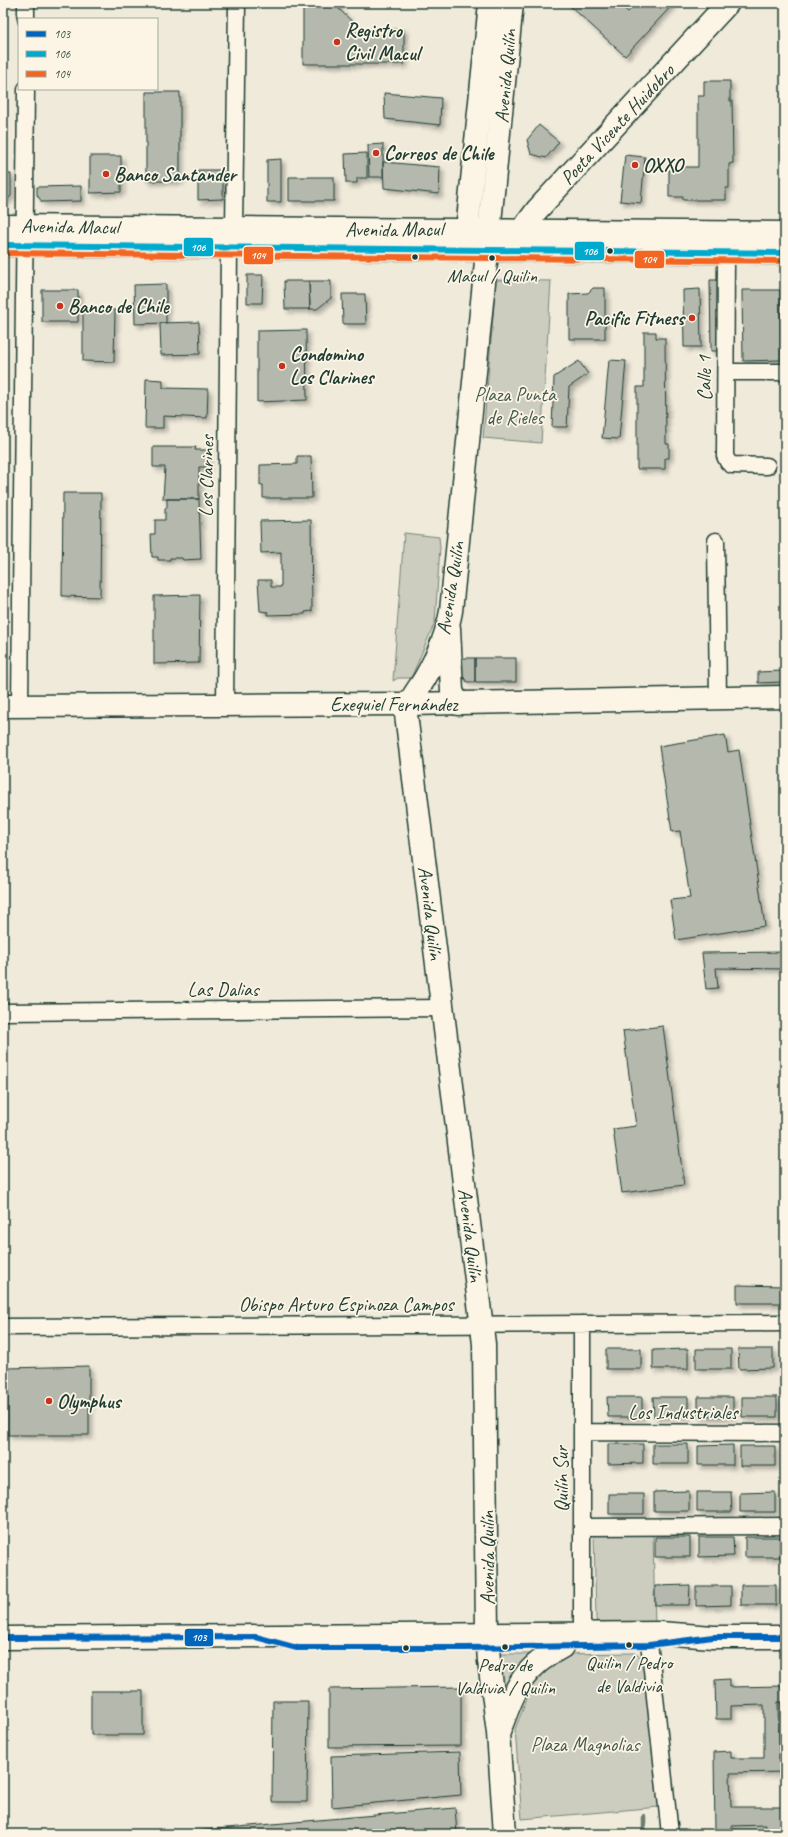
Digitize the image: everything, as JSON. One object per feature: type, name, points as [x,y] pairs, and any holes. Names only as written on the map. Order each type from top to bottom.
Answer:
[{"type":"main road","name":"Avenida Quilín","points":[[467,230],[490,3]]},
{"type":"main road","name":"Avenida Quilín","points":[[506,1834],[498,1734],[488,1641],[485,1362],[482,1325],[406,714],[408,704],[433,663],[449,623],[512,3]]},
{"type":"main road","name":"Poeta Vicente Huidobro","points":[[514,250],[522,230],[528,221],[728,3]]},
{"type":"main road","points":[[481,85],[492,90],[504,86]]},
{"type":"main road","name":"Avenida Macul","points":[[3,226],[25,235],[489,240],[522,230],[785,233]]},
{"type":"main road","name":"Avenida Macul","points":[[232,237],[467,230],[514,250],[785,253]]},
{"type":"main road","name":"Avenida Macul","points":[[3,244],[25,235]]},
{"type":"main road","points":[[449,623],[452,691],[458,704]]},
{"type":"main road","name":"Exequiel Fernández","points":[[12,706],[458,704],[785,697]]},
{"type":"main road","points":[[488,1641],[582,1633],[648,1639]]},
{"type":"main road","points":[[3,1638],[256,1637],[488,1641],[562,1647],[648,1639],[785,1637]]},
{"type":"main road","points":[[498,1734],[514,1694],[527,1672],[541,1659],[562,1647]]},
{"type":"street","points":[[26,3],[26,18]]},
{"type":"street","name":"Los Clarines","points":[[225,705],[237,3]]},
{"type":"street","points":[[12,706],[25,235],[26,90]]},
{"type":"street","name":"Calle 1","points":[[726,252],[726,460],[732,465],[767,466]]},
{"type":"street","points":[[726,372],[785,372]]},
{"type":"street","points":[[716,541],[718,698]]},
{"type":"street","name":"Las Dalias","points":[[3,1012],[442,1008]]},
{"type":"street","name":"Obispo Arturo Espinoza Campos","points":[[3,1327],[785,1323]]},
{"type":"street","name":"Quilín Sur","points":[[582,1324],[582,1633]]},
{"type":"street","name":"Los Industriales","points":[[582,1432],[785,1434]]},
{"type":"street","points":[[582,1527],[785,1526]]},
{"type":"street","points":[[648,1639],[670,1834]]},
{"type":"green space","name":"Plaza Punta de Rieles","points":[[496,280],[551,281],[541,443],[483,438]]},
{"type":"green space","points":[[404,533],[439,537],[440,547],[435,622],[411,678],[398,678],[393,681]]},
{"type":"green space","points":[[653,1532],[655,1627],[606,1628],[596,1620],[594,1533]]},
{"type":"green space","name":"Plaza Magnolias","points":[[634,1653],[647,1661],[659,1807],[522,1819],[515,1729],[540,1666],[559,1654]]},
{"type":"green space","points":[[500,1654],[539,1654],[506,1710]]},
{"type":"building","points":[[303,3],[339,3],[339,9],[360,29],[404,29],[404,64],[303,64]]},
{"type":"building","points":[[567,3],[618,3],[628,12],[636,3],[674,3],[625,56]]},
{"type":"building","points":[[704,81],[730,81],[730,101],[732,101],[733,163],[729,164],[729,188],[726,188],[726,200],[683,200],[683,197],[669,197],[669,170],[683,170],[683,167],[698,167],[698,96],[704,96]]},
{"type":"building","points":[[146,92],[180,92],[180,181],[146,181]]},
{"type":"building","points":[[384,93],[441,98],[440,125],[385,119]]},
{"type":"building","points":[[539,125],[559,142],[546,158],[531,154],[527,140]]},
{"type":"building","name":"Correos de Chile","points":[[383,144],[383,177],[369,177],[368,145]]},
{"type":"building","points":[[367,153],[367,178],[357,178],[357,183],[346,183],[345,154]]},
{"type":"building","points":[[625,155],[645,157],[641,203],[620,201]]},
{"type":"building","name":"Banco Santander","points":[[90,156],[121,156],[121,192],[90,193]]},
{"type":"building","points":[[281,159],[281,202],[267,202],[267,160]]},
{"type":"building","points":[[383,162],[440,167],[439,194],[384,188]]},
{"type":"building","points":[[198,170],[223,170],[223,199],[198,200]]},
{"type":"building","points":[[3,174],[11,174],[11,196],[3,203]]},
{"type":"building","points":[[289,177],[334,177],[334,201],[289,201]]},
{"type":"building","points":[[81,186],[81,201],[42,202],[37,195],[37,187]]},
{"type":"building","points":[[247,275],[263,275],[262,303],[247,303]]},
{"type":"building","points":[[710,280],[721,280],[722,351],[711,351]]},
{"type":"building","points":[[284,281],[309,281],[310,309],[285,309]]},
{"type":"building","points":[[309,281],[331,281],[331,298],[317,309],[310,309]]},
{"type":"building","points":[[166,284],[166,323],[135,324],[134,285]]},
{"type":"building","points":[[593,288],[605,288],[605,339],[569,339],[569,294],[588,293]]},
{"type":"building","name":"Pacific Fitness","points":[[700,289],[701,347],[684,347],[683,290]]},
{"type":"building","name":"Banco de Chile","points":[[42,290],[78,290],[78,322],[42,322]]},
{"type":"building","points":[[742,290],[780,290],[781,360],[743,361]]},
{"type":"building","points":[[342,294],[365,294],[366,324],[343,324]]},
{"type":"building","points":[[83,309],[115,310],[114,362],[83,361]]},
{"type":"building","points":[[199,322],[200,354],[161,355],[160,323]]},
{"type":"building","name":"Condomino Los Clarines","points":[[306,330],[307,400],[257,402],[257,331]]},
{"type":"building","points":[[644,332],[656,332],[656,338],[665,338],[666,444],[669,444],[669,458],[665,458],[665,469],[637,469],[637,387],[644,387]]},
{"type":"building","points":[[609,360],[626,361],[619,439],[602,438]]},
{"type":"building","points":[[579,361],[588,374],[569,387],[567,427],[552,427],[554,377]]},
{"type":"building","points":[[146,379],[163,380],[163,388],[208,389],[207,418],[163,416],[163,428],[145,428]]},
{"type":"building","points":[[153,447],[196,447],[195,450],[207,450],[207,467],[199,467],[199,499],[163,499],[165,467],[153,467]]},
{"type":"building","points":[[297,456],[311,456],[312,498],[263,498],[263,485],[260,485],[260,465],[297,464]]},
{"type":"building","points":[[63,493],[101,493],[100,597],[62,596]]},
{"type":"building","points":[[167,499],[199,499],[201,559],[183,560],[182,558],[170,558],[170,560],[158,560],[158,557],[152,557],[151,534],[155,534],[155,520],[165,520]]},
{"type":"building","points":[[311,520],[312,611],[305,612],[305,614],[268,615],[268,612],[260,611],[258,580],[271,580],[271,587],[281,587],[281,552],[261,553],[260,521]]},
{"type":"building","points":[[200,595],[199,663],[154,664],[154,596]]},
{"type":"building","points":[[462,658],[475,658],[475,682],[467,682],[462,675]]},
{"type":"building","points":[[475,658],[516,658],[516,682],[475,682]]},
{"type":"building","points":[[782,665],[785,665],[785,682],[758,683],[758,672],[782,671]]},
{"type":"building","points":[[725,735],[728,752],[739,750],[765,926],[676,940],[670,900],[690,898],[680,831],[672,832],[659,746]]},
{"type":"building","points":[[785,952],[785,969],[716,968],[718,988],[706,989],[702,953]]},
{"type":"building","points":[[663,1026],[684,1185],[622,1193],[613,1129],[636,1126],[623,1031]]},
{"type":"building","points":[[737,1285],[785,1286],[785,1303],[737,1303]]},
{"type":"building","points":[[606,1349],[641,1349],[641,1369],[606,1369]]},
{"type":"building","points":[[688,1349],[688,1369],[653,1369],[653,1350]]},
{"type":"building","points":[[696,1349],[731,1349],[731,1369],[696,1369]]},
{"type":"building","points":[[738,1349],[773,1349],[773,1368],[739,1369]]},
{"type":"building","name":"Olymphus","points":[[89,1366],[89,1435],[8,1435],[8,1368]]},
{"type":"building","points":[[607,1397],[642,1397],[642,1417],[608,1417]]},
{"type":"building","points":[[653,1397],[688,1397],[688,1416],[654,1417]]},
{"type":"building","points":[[698,1397],[733,1397],[733,1416],[698,1417]]},
{"type":"building","points":[[742,1397],[777,1397],[777,1417],[742,1417]]},
{"type":"building","points":[[608,1444],[643,1444],[643,1463],[608,1464]]},
{"type":"building","points":[[653,1444],[688,1444],[688,1464],[653,1464]]},
{"type":"building","points":[[733,1445],[733,1465],[698,1465],[698,1446]]},
{"type":"building","points":[[740,1446],[775,1446],[775,1466],[740,1466]]},
{"type":"building","points":[[689,1491],[689,1511],[654,1511],[654,1492]]},
{"type":"building","points":[[697,1492],[731,1492],[732,1512],[697,1512]]},
{"type":"building","points":[[775,1492],[775,1512],[740,1512],[740,1493]]},
{"type":"building","points":[[609,1494],[644,1494],[644,1514],[609,1514]]},
{"type":"building","points":[[655,1537],[690,1537],[690,1557],[655,1557]]},
{"type":"building","points":[[699,1537],[733,1537],[734,1556],[699,1557]]},
{"type":"building","points":[[745,1537],[780,1537],[780,1557],[745,1557]]},
{"type":"building","points":[[690,1585],[689,1605],[655,1605],[655,1586]]},
{"type":"building","points":[[741,1585],[776,1585],[776,1605],[741,1605]]},
{"type":"building","points":[[696,1586],[731,1586],[731,1605],[696,1606]]},
{"type":"building","points":[[729,1679],[729,1687],[785,1686],[785,1702],[778,1702],[779,1759],[785,1759],[785,1772],[730,1773],[731,1807],[785,1807],[785,1825],[782,1825],[783,1834],[766,1834],[765,1825],[732,1826],[732,1832],[715,1832],[714,1752],[731,1751],[731,1758],[764,1758],[764,1705],[731,1706],[731,1719],[716,1719],[715,1680]]},
{"type":"building","points":[[461,1687],[461,1746],[329,1747],[329,1689]]},
{"type":"building","points":[[91,1691],[143,1691],[143,1735],[91,1735]]},
{"type":"building","points":[[273,1701],[308,1701],[307,1802],[272,1802]]},
{"type":"building","points":[[460,1752],[461,1795],[332,1807],[331,1756]]},
{"type":"building","points":[[455,1808],[457,1834],[170,1834],[170,1833]]},
{"type":"waterway","points":[[644,1816],[644,1834]]},
{"type":"transit line","name":"106","points":[[3,245],[785,253]]},
{"type":"transit line","name":"104","points":[[3,253],[785,261]]},
{"type":"transit line","name":"103","points":[[3,1638],[256,1637],[297,1648],[464,1648],[649,1645],[713,1637],[785,1637]]},
{"type":"place","name":"Registro Civil Macul","points":[[337,42]]},
{"type":"place","name":"Correos de Chile","points":[[376,153]]},
{"type":"place","name":"OXXO","points":[[635,165]]},
{"type":"place","name":"Banco Santander","points":[[106,174]]},
{"type":"place","name":"Macul / Quilin","points":[[492,258]]},
{"type":"place","name":"Banco de Chile","points":[[60,306]]},
{"type":"place","name":"Pacific Fitness","points":[[692,318]]},
{"type":"place","name":"Condomino Los Clarines","points":[[282,366]]},
{"type":"place","name":"Olymphus","points":[[49,1401]]},
{"type":"place","name":"Quilin / Pedro de Valdivia","points":[[629,1645]]},
{"type":"place","name":"Pedro de Valdivia / Quilin","points":[[505,1647]]}]
